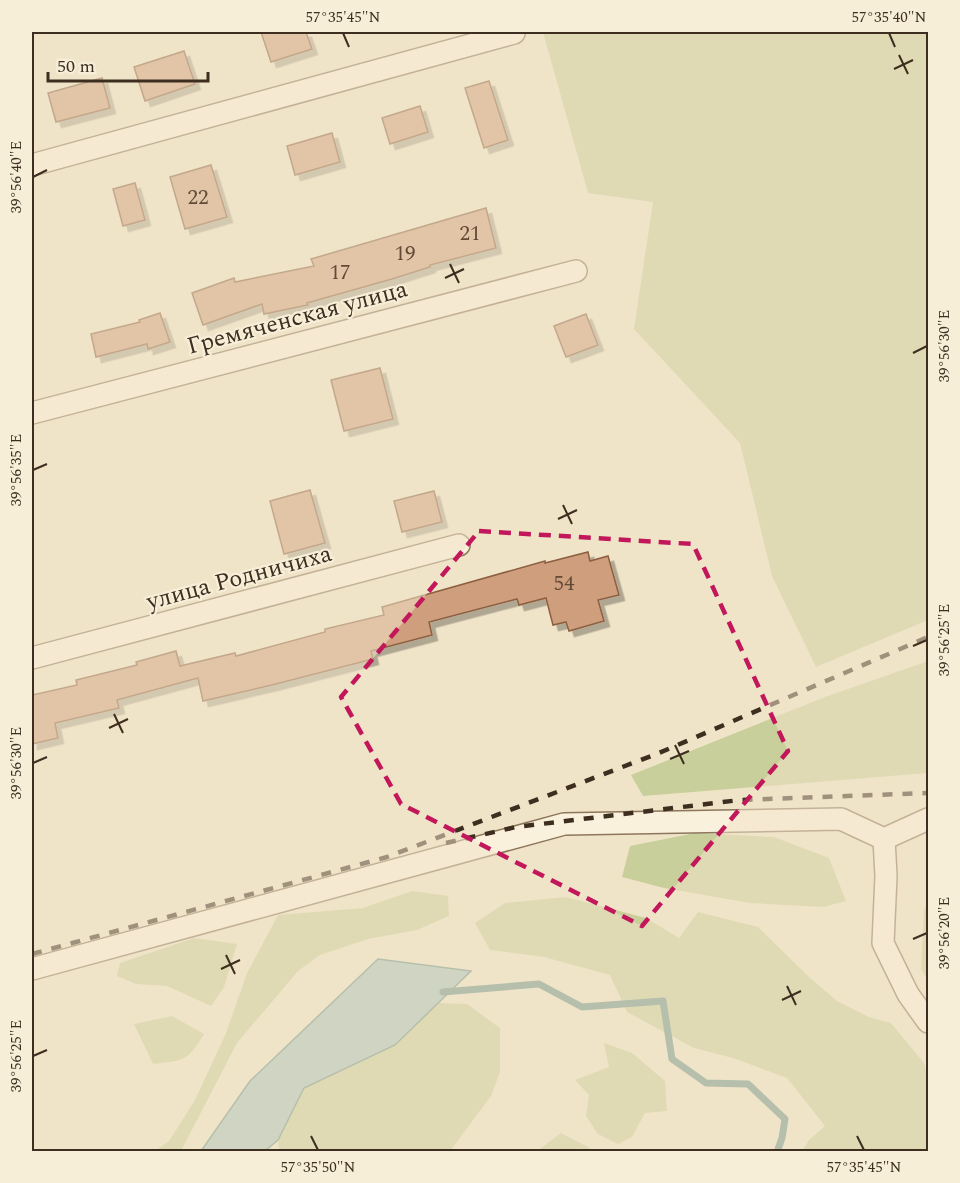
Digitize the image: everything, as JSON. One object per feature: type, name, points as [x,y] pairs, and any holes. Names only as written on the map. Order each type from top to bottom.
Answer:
[{"type":"street","points":[[32,165],[514,33]]},
{"type":"street","name":"Гремяченская улица","points":[[32,413],[576,271]]},
{"type":"street","name":"улица Родничиха","points":[[32,658],[459,545]]},
{"type":"street","points":[[32,969],[564,824],[841,819],[884,839],[928,819]]},
{"type":"street","points":[[884,839],[886,876],[883,943],[908,994],[928,1022]]},
{"type":"highlighted area","points":[[479,531],[693,544],[788,751],[642,926],[401,804],[341,697]]},
{"type":"green space","points":[[543,32],[928,32],[928,620],[816,667],[772,576],[740,443],[634,329],[653,202],[588,193]]},
{"type":"green space","points":[[928,661],[928,773],[643,796],[631,775],[825,697]]},
{"type":"green space","points":[[695,833],[774,837],[829,858],[846,901],[823,907],[750,903],[664,888],[622,877],[630,846]]},
{"type":"green space","points":[[412,891],[448,896],[449,916],[417,930],[368,939],[320,955],[298,971],[237,1043],[181,1151],[155,1151],[169,1141],[195,1100],[226,1033],[247,973],[278,915],[363,908]]},
{"type":"green space","points":[[566,897],[646,918],[679,938],[698,912],[758,927],[837,1001],[869,1017],[891,1023],[924,1063],[928,1079],[928,1151],[802,1151],[809,1140],[825,1126],[787,1078],[733,1058],[694,1048],[627,1012],[610,975],[544,957],[490,950],[475,923],[505,903]]},
{"type":"green space","points":[[928,902],[928,981],[921,969],[924,910]]},
{"type":"green space","points":[[194,938],[237,944],[224,987],[211,1006],[167,986],[136,984],[117,976],[120,963]]},
{"type":"green space","points":[[439,1003],[467,1004],[500,1028],[500,1072],[491,1096],[450,1151],[279,1151],[278,1140],[304,1088],[395,1045]]},
{"type":"green space","points":[[172,1016],[204,1034],[189,1055],[184,1058],[153,1064],[134,1024]]},
{"type":"green space","points":[[604,1043],[632,1053],[665,1081],[667,1111],[645,1113],[632,1137],[618,1144],[598,1134],[586,1116],[589,1095],[575,1080],[609,1067]]},
{"type":"green space","points":[[561,1133],[588,1147],[591,1151],[537,1151]]},
{"type":"water","points":[[378,959],[471,971],[395,1045],[304,1088],[278,1140],[265,1151],[201,1151],[250,1081]]},
{"type":"building","points":[[261,32],[306,32],[312,49],[271,62]]},
{"type":"building","points":[[184,51],[195,84],[145,101],[134,67]]},
{"type":"building","points":[[102,78],[110,108],[56,122],[48,93]]},
{"type":"building","points":[[489,81],[508,140],[484,148],[465,88]]},
{"type":"building","points":[[420,106],[428,132],[390,144],[382,118]]},
{"type":"building","points":[[332,133],[340,162],[295,175],[287,146]]},
{"type":"building","points":[[211,165],[227,217],[185,229],[170,177]]},
{"type":"building","points":[[135,183],[145,220],[123,226],[113,189]]},
{"type":"building","points":[[486,208],[496,248],[430,265],[430,267],[392,279],[307,303],[308,305],[264,314],[262,304],[203,325],[192,293],[234,278],[235,282],[314,266],[311,259]]},
{"type":"building","points":[[160,313],[170,342],[148,349],[147,344],[96,357],[91,334],[140,322],[139,320]]},
{"type":"building","points":[[586,314],[598,345],[566,357],[554,326]]},
{"type":"building","points":[[380,368],[393,419],[344,431],[331,380]]},
{"type":"building","points":[[310,490],[325,543],[284,554],[270,501]]},
{"type":"building","points":[[434,491],[442,522],[402,532],[394,501]]},
{"type":"building","points":[[588,552],[590,561],[608,556],[619,595],[598,600],[604,621],[569,631],[566,622],[553,625],[546,598],[519,605],[517,599],[429,622],[432,635],[371,651],[373,659],[272,685],[203,701],[198,678],[117,700],[119,708],[55,723],[58,738],[32,744],[32,695],[77,685],[76,680],[137,665],[136,662],[176,651],[180,666],[235,653],[236,656],[325,632],[325,629],[384,615],[382,607],[545,561],[545,563]]},
{"type":"waterway","points":[[443,992],[539,984],[582,1007],[663,1001],[672,1059],[706,1083],[748,1084],[785,1119],[777,1152]]},
{"type":"railway","points":[[32,954],[387,857],[659,753],[928,637]]},
{"type":"railway","points":[[446,843],[516,827],[740,800],[928,793]]}]
